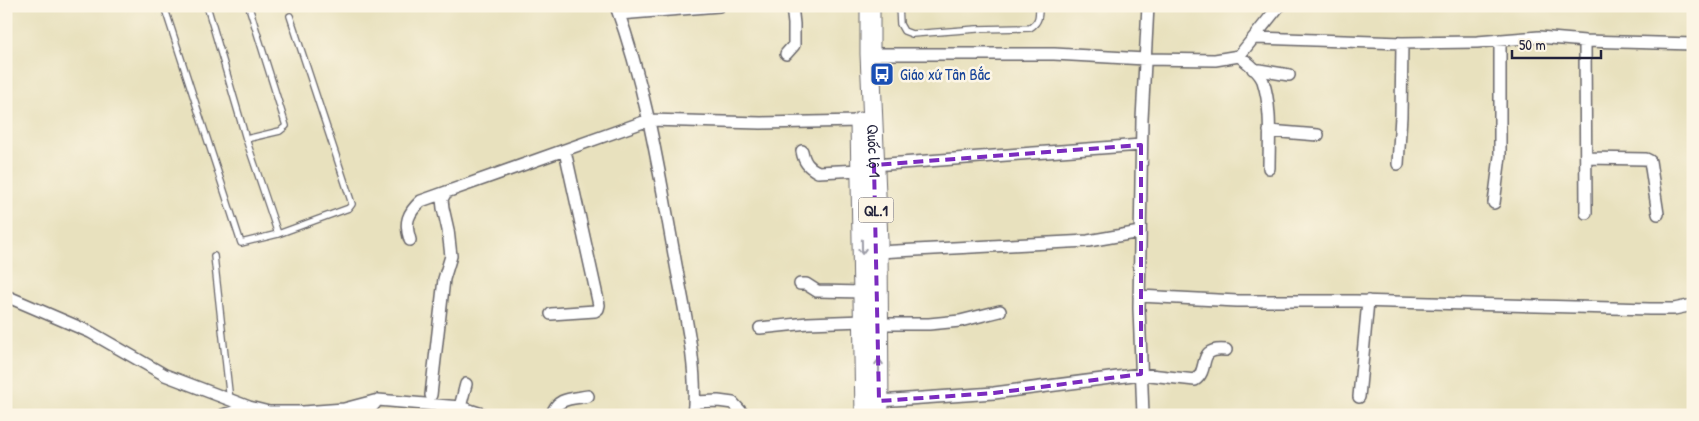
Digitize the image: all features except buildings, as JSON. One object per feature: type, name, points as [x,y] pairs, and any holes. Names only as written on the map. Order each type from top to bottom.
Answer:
[{"type":"highway","name":"Quốc lộ 1","points":[[858,6],[860,121],[868,168],[878,252],[865,415]]},
{"type":"highway","name":"Quốc lộ 1","points":[[870,6],[868,168],[863,292],[871,323],[879,408]]},
{"type":"street","points":[[692,415],[694,402],[692,368],[685,317],[649,120],[633,54],[617,10],[719,6]]},
{"type":"street","points":[[786,54],[794,45],[792,6]]},
{"type":"street","points":[[1143,415],[1139,296],[1141,145],[1148,6]]},
{"type":"street","points":[[870,54],[1054,54],[1145,59],[1215,60],[1239,56],[1279,6]]},
{"type":"street","points":[[1255,38],[1402,43],[1539,37],[1585,41],[1693,44]]},
{"type":"street","points":[[1494,203],[1500,156],[1500,40]]},
{"type":"street","points":[[1585,41],[1586,213]]},
{"type":"street","points":[[1398,164],[1402,43]]},
{"type":"street","points":[[1239,56],[1254,68],[1262,80],[1270,116],[1269,168]]},
{"type":"street","points":[[1254,68],[1289,75]]},
{"type":"street","points":[[410,240],[407,231],[410,211],[421,201],[649,120],[760,123],[860,121]]},
{"type":"street","points":[[1269,131],[1318,135]]},
{"type":"street","points":[[802,151],[804,161],[811,169],[818,172],[1141,145]]},
{"type":"street","points":[[551,314],[595,311],[599,305],[565,151]]},
{"type":"street","points":[[1586,158],[1646,158],[1650,161],[1658,214]]},
{"type":"street","points":[[431,395],[444,279],[451,256],[442,199],[446,192]]},
{"type":"street","points":[[878,252],[1088,241],[1140,232]]},
{"type":"street","points":[[800,284],[806,284],[817,291],[863,292]]},
{"type":"street","points":[[6,296],[90,332],[165,375],[230,401],[269,412],[344,409],[378,400],[460,407],[484,415]]},
{"type":"street","points":[[1139,296],[1237,301],[1368,301],[1650,309],[1674,309],[1693,305]]},
{"type":"street","points":[[1359,397],[1368,301]]},
{"type":"street","points":[[760,328],[808,323],[929,324],[952,322],[1000,311]]},
{"type":"street","points":[[879,408],[1142,374],[1195,380],[1201,375],[1205,358],[1209,352],[1216,349],[1226,350]]},
{"type":"street","points":[[460,407],[466,384]]},
{"type":"street","points":[[552,415],[556,404],[588,396]]},
{"type":"street","points":[[365,415],[378,400]]},
{"type":"street","points":[[694,402],[718,401],[733,403],[744,415]]},
{"type":"street","points":[[223,415],[249,407]]},
{"type":"lane","points":[[164,6],[241,243],[278,234],[349,208],[352,204],[290,16]]},
{"type":"lane","points":[[207,6],[246,139],[278,234]]},
{"type":"lane","points":[[899,6],[900,24],[904,31],[912,34],[977,29],[1030,28],[1036,24],[1040,17],[1038,6]]},
{"type":"lane","points":[[246,139],[280,131],[286,126],[249,7]]},
{"type":"lane","points":[[214,256],[230,401]]},
{"type":"highlighted area","points":[[1141,145],[1141,374],[994,393],[879,401],[874,165]]},
{"type":"place","name":"Giáo xứ Tân Bắc","points":[[882,74]]}]
